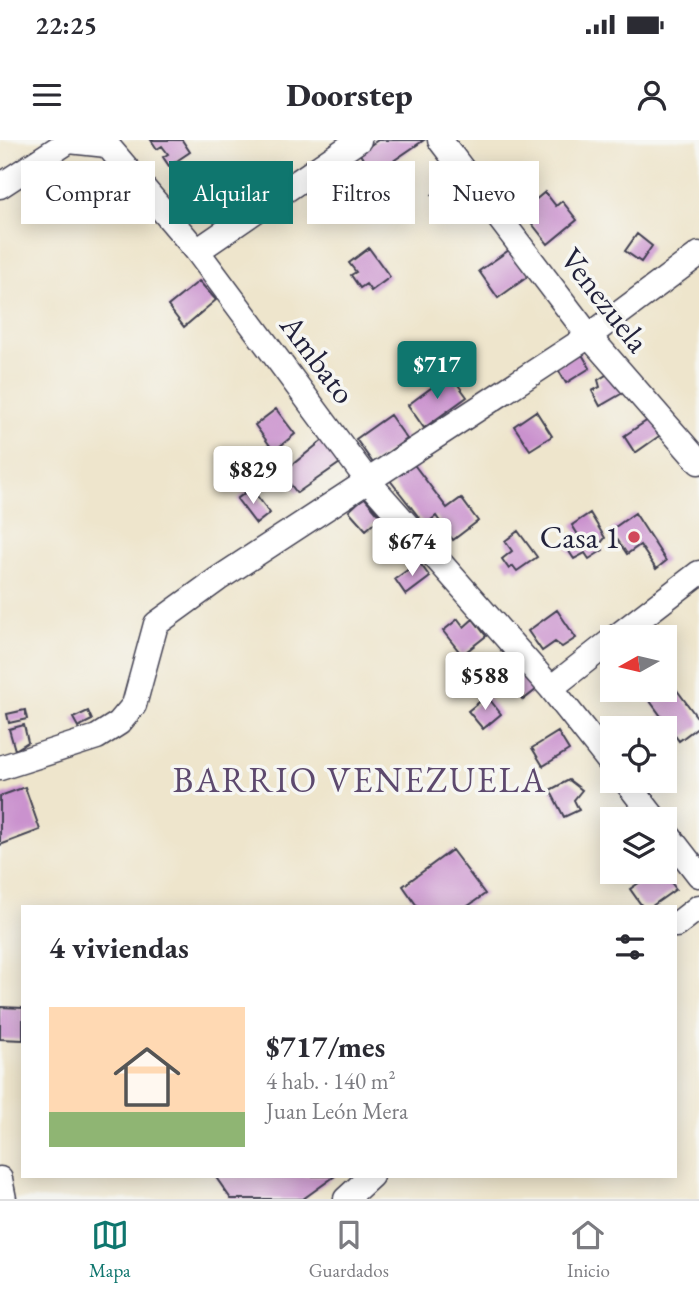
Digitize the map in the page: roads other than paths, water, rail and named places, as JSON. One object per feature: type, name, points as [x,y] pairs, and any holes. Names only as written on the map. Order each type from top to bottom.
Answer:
[{"type":"street","points":[[197,251],[359,140]]},
{"type":"street","name":"Venezuela","points":[[440,140],[589,337],[699,462]]},
{"type":"street","name":"Ambato","points":[[0,186],[69,141],[107,145],[197,251],[368,481],[551,688],[600,750]]},
{"type":"street","points":[[0,768],[97,737],[119,723],[134,705],[156,624],[218,579],[589,337],[699,254]]},
{"type":"street","points":[[631,625],[699,573]]},
{"type":"street","points":[[551,688],[600,649]]},
{"type":"street","points":[[635,793],[646,807]]},
{"type":"street","points":[[677,847],[699,875]]},
{"type":"street","points":[[677,924],[699,907]]},
{"type":"street","points":[[346,1199],[369,1178]]},
{"type":"street","points":[[0,1179],[4,1199]]},
{"type":"place","name":"Casa 1","points":[[634,537]]},
{"type":"district","name":"BARRIO VENEZUELA","points":[[360,779]]}]
